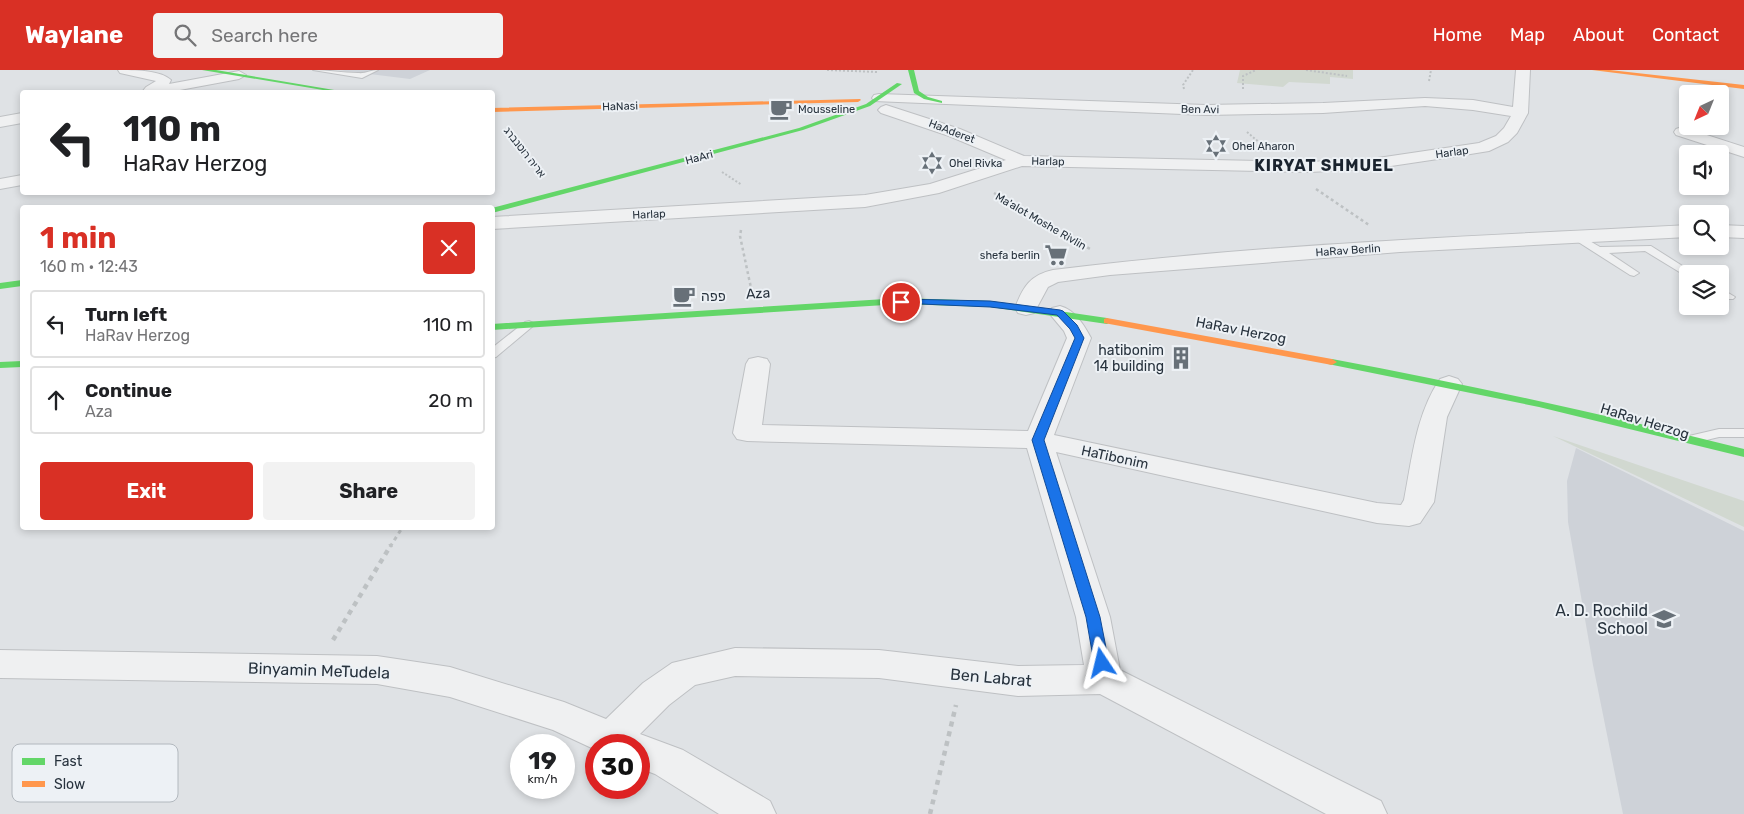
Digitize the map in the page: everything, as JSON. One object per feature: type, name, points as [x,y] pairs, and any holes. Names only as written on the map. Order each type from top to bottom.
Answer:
[{"type":"street","points":[[125,70],[157,76],[164,80],[161,85],[151,90]]},
{"type":"street","points":[[205,70],[331,90]]},
{"type":"street","points":[[1520,113],[1523,70]]},
{"type":"street","points":[[1595,70],[1744,87]]},
{"type":"street","points":[[899,84],[910,71],[914,78],[914,90],[918,94],[940,102]]},
{"type":"street","points":[[158,90],[239,75]]},
{"type":"street","name":"HaNasi","points":[[851,98],[899,84]]},
{"type":"street","name":"HaAri","points":[[500,216],[559,193],[779,136],[880,103],[899,84]]},
{"type":"street","name":"HaNasi","points":[[748,102],[880,103],[913,86]]},
{"type":"street","name":"HaNasi","points":[[495,110],[851,98],[880,103]]},
{"type":"street","points":[[804,102],[831,108],[836,114],[834,118]]},
{"type":"street","name":"Ben Avi","points":[[880,103],[940,102],[1206,110],[1324,108],[1425,102],[1474,105],[1520,113]]},
{"type":"street","name":"HaAderet","points":[[880,103],[970,137],[1021,161]]},
{"type":"street","name":"Harlap","points":[[500,216],[746,209],[865,201],[902,196],[933,189],[1021,161],[1309,167],[1371,164],[1483,147],[1502,139],[1520,113]]},
{"type":"street","points":[[0,122],[20,118]]},
{"type":"street","points":[[1691,135],[1744,152]]},
{"type":"street","points":[[0,184],[20,180]]},
{"type":"street","name":"HaRav Berlin","points":[[1026,308],[1033,290],[1040,282],[1053,276],[1110,269],[1234,258],[1576,236],[1679,231]]},
{"type":"street","points":[[1729,231],[1744,232]]},
{"type":"street","points":[[0,286],[20,283]]},
{"type":"street","name":"Aza","points":[[495,327],[756,308],[901,302],[990,304],[1026,308]]},
{"type":"street","name":"HaRav Herzog","points":[[1026,308],[1121,322],[1449,384],[1694,439],[1744,453]]},
{"type":"street","points":[[1060,313],[1074,328],[1080,338]]},
{"type":"street","points":[[1104,679],[1093,617],[1038,440],[1080,338],[1092,329],[1121,322]]},
{"type":"street","points":[[0,365],[20,364]]},
{"type":"street","name":"HaTibonim","points":[[758,364],[747,433],[1038,440],[1378,513],[1408,516],[1419,502],[1434,417],[1449,384]]},
{"type":"street","name":"HaRav Herzog","points":[[1449,384],[1582,418],[1698,454]]},
{"type":"street","name":"Ben Labrat","points":[[632,734],[656,694],[685,672],[735,662],[879,664],[1018,681],[1104,679],[1366,814]]},
{"type":"street","name":"Binyamin MeTudela","points":[[0,664],[377,670],[450,682],[564,718],[600,734]]},
{"type":"street","name":"Binyamin MeTudela","points":[[650,755],[669,762],[755,814]]},
{"type":"lane","points":[[316,70],[362,76],[375,70]]},
{"type":"lane","points":[[1576,236],[1634,273]]},
{"type":"lane","points":[[1599,250],[1647,248],[1679,267]]},
{"type":"lane","points":[[495,352],[529,324]]},
{"type":"lane","points":[[1694,439],[1720,433],[1744,433]]},
{"type":"path","points":[[827,70],[910,71]]},
{"type":"path","points":[[1185,94],[1183,85],[1193,70]]},
{"type":"path","points":[[1306,70],[1348,76]]},
{"type":"path","name":"אריה רוטנברג","points":[[495,113],[524,154],[559,193]]},
{"type":"path","points":[[695,158],[725,173],[748,190],[740,236],[756,308]]},
{"type":"path","name":"Ma'alot Moshe Rivlin","points":[[966,179],[1088,248],[1110,269]]},
{"type":"path","points":[[315,668],[401,530]]},
{"type":"path","points":[[930,814],[953,719],[961,675]]},
{"type":"shaded area","points":[[337,70],[430,70],[410,79]]},
{"type":"shaded area","points":[[1240,70],[1353,70],[1353,79],[1330,77],[1330,84],[1289,82],[1283,87],[1237,83]]},
{"type":"shaded area","points":[[1553,436],[1744,501],[1744,527]]},
{"type":"shaded area","name":"A. D. Rochild School","points":[[1576,448],[1744,531],[1744,814],[1623,814],[1593,665],[1568,522],[1567,481]]},
{"type":"traffic: fast","points":[[205,70],[330,90]]},
{"type":"traffic: fast","points":[[911,70],[916,92],[926,98],[940,102]]},
{"type":"traffic: fast","points":[[495,210],[801,129],[868,105],[899,84]]},
{"type":"traffic: fast","points":[[0,286],[20,283]]},
{"type":"traffic: fast","points":[[495,327],[901,301],[990,304],[1107,321]]},
{"type":"traffic: fast","points":[[1332,362],[1539,404],[1744,453]]},
{"type":"traffic: fast","points":[[0,365],[20,364]]},
{"type":"traffic: slow","points":[[1595,70],[1744,87]]},
{"type":"traffic: slow","points":[[495,110],[858,100]]},
{"type":"traffic: slow","points":[[1107,321],[1332,362]]},
{"type":"place","name":"Mousseline","points":[[781,109]]},
{"type":"place","name":"Ohel Aharon","points":[[1216,146]]},
{"type":"place","name":"Ohel Rivka","points":[[932,163]]},
{"type":"place","name":"shefa berlin","points":[[1056,255]]},
{"type":"place","name":"פפה","points":[[684,296]]},
{"type":"place","name":"hatibonim 14 building","points":[[1181,358]]},
{"type":"place","name":"A. D. Rochild School","points":[[1664,619]]},
{"type":"district","name":"KIRYAT SHMUEL","points":[[1324,165]]},
{"type":"route","points":[[901,302],[990,304],[1060,313],[1074,328],[1080,338],[1038,440],[1093,617],[1102,663]]}]
